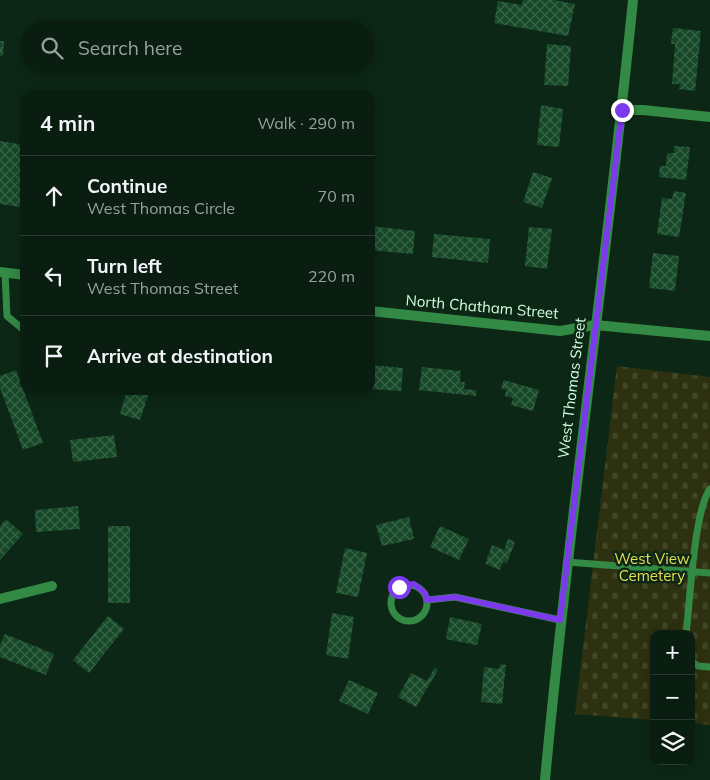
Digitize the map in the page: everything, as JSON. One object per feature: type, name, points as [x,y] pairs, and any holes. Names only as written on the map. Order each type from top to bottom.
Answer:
[{"type":"street","name":"West Thomas Street","points":[[545,780],[560,620],[622,110],[633,0]]},
{"type":"street","points":[[622,110],[643,110],[710,117]]},
{"type":"street","points":[[2,272],[20,274]]},
{"type":"street","name":"North Chatham Street","points":[[375,312],[560,331],[595,325],[710,336]]},
{"type":"street","points":[[0,599],[52,586]]},
{"type":"lane","points":[[2,272],[7,316],[20,327]]},
{"type":"lane","points":[[686,630],[699,521],[705,496],[710,489]]},
{"type":"lane","points":[[567,562],[710,573]]},
{"type":"lane","points":[[406,584],[420,588],[427,600],[424,614],[412,621],[398,618],[391,606],[394,592],[406,584]]},
{"type":"lane","points":[[427,600],[455,597],[560,620]]},
{"type":"lane","points":[[695,664],[710,667]]},
{"type":"green space","name":"West View Cemetery","points":[[617,366],[710,377],[710,725],[695,723],[695,630],[650,630],[650,720],[575,714]]},
{"type":"building","points":[[523,0],[554,0],[575,4],[568,36],[494,23],[498,1],[522,5]]},
{"type":"building","points":[[673,28],[701,31],[695,91],[679,89],[680,84],[672,84],[675,44],[671,44]]},
{"type":"building","points":[[0,41],[4,41],[3,56],[0,56]]},
{"type":"building","points":[[547,44],[571,46],[568,86],[544,85]]},
{"type":"building","points":[[541,105],[563,109],[559,147],[537,145]]},
{"type":"building","points":[[0,141],[20,144],[20,207],[0,204]]},
{"type":"building","points":[[674,146],[690,147],[686,180],[659,177],[660,166],[666,166],[667,153],[674,153]]},
{"type":"building","points":[[533,172],[552,178],[542,208],[523,202]]},
{"type":"building","points":[[674,191],[686,193],[679,237],[657,234],[662,198],[672,199]]},
{"type":"building","points":[[375,227],[415,231],[413,254],[375,250]]},
{"type":"building","points":[[529,227],[552,229],[547,269],[525,266]]},
{"type":"building","points":[[434,234],[490,239],[488,263],[432,257]]},
{"type":"building","points":[[653,253],[679,256],[675,291],[649,288]]},
{"type":"building","points":[[375,365],[403,368],[401,391],[375,389]]},
{"type":"building","points":[[422,367],[461,371],[460,382],[465,382],[464,389],[476,390],[476,396],[419,390]]},
{"type":"building","points":[[16,370],[20,381],[20,395],[25,395],[43,443],[23,450],[0,388],[0,376]]},
{"type":"building","points":[[504,380],[539,390],[533,411],[511,405],[513,398],[505,396],[506,390],[501,388]]},
{"type":"building","points":[[126,395],[148,395],[140,420],[120,414]]},
{"type":"building","points":[[114,435],[117,457],[73,462],[70,440]]},
{"type":"building","points":[[78,506],[80,529],[36,532],[35,510]]},
{"type":"building","points":[[409,517],[414,539],[382,546],[376,525]]},
{"type":"building","points":[[6,519],[23,534],[0,560],[0,526]]},
{"type":"building","points":[[108,526],[130,526],[130,603],[108,603]]},
{"type":"building","points":[[440,526],[469,539],[459,560],[430,547]]},
{"type":"building","points":[[508,539],[515,542],[507,563],[503,562],[500,570],[485,564],[492,545],[504,550]]},
{"type":"building","points":[[345,548],[367,553],[358,597],[336,593]]},
{"type":"building","points":[[332,613],[354,617],[348,659],[326,655]]},
{"type":"building","points":[[108,616],[124,629],[89,673],[73,660]]},
{"type":"building","points":[[450,617],[482,624],[477,645],[446,639]]},
{"type":"building","points":[[5,634],[54,654],[46,675],[0,657],[0,645]]},
{"type":"building","points":[[500,664],[506,665],[502,704],[481,702],[484,667],[499,669]]},
{"type":"building","points":[[435,667],[438,670],[416,707],[398,697],[411,673],[427,681]]},
{"type":"building","points":[[349,680],[378,693],[368,714],[339,701]]},
{"type":"route","points":[[399,587],[406,584],[414,584],[425,593],[427,600],[455,597],[494,604],[560,620],[622,110]]}]
